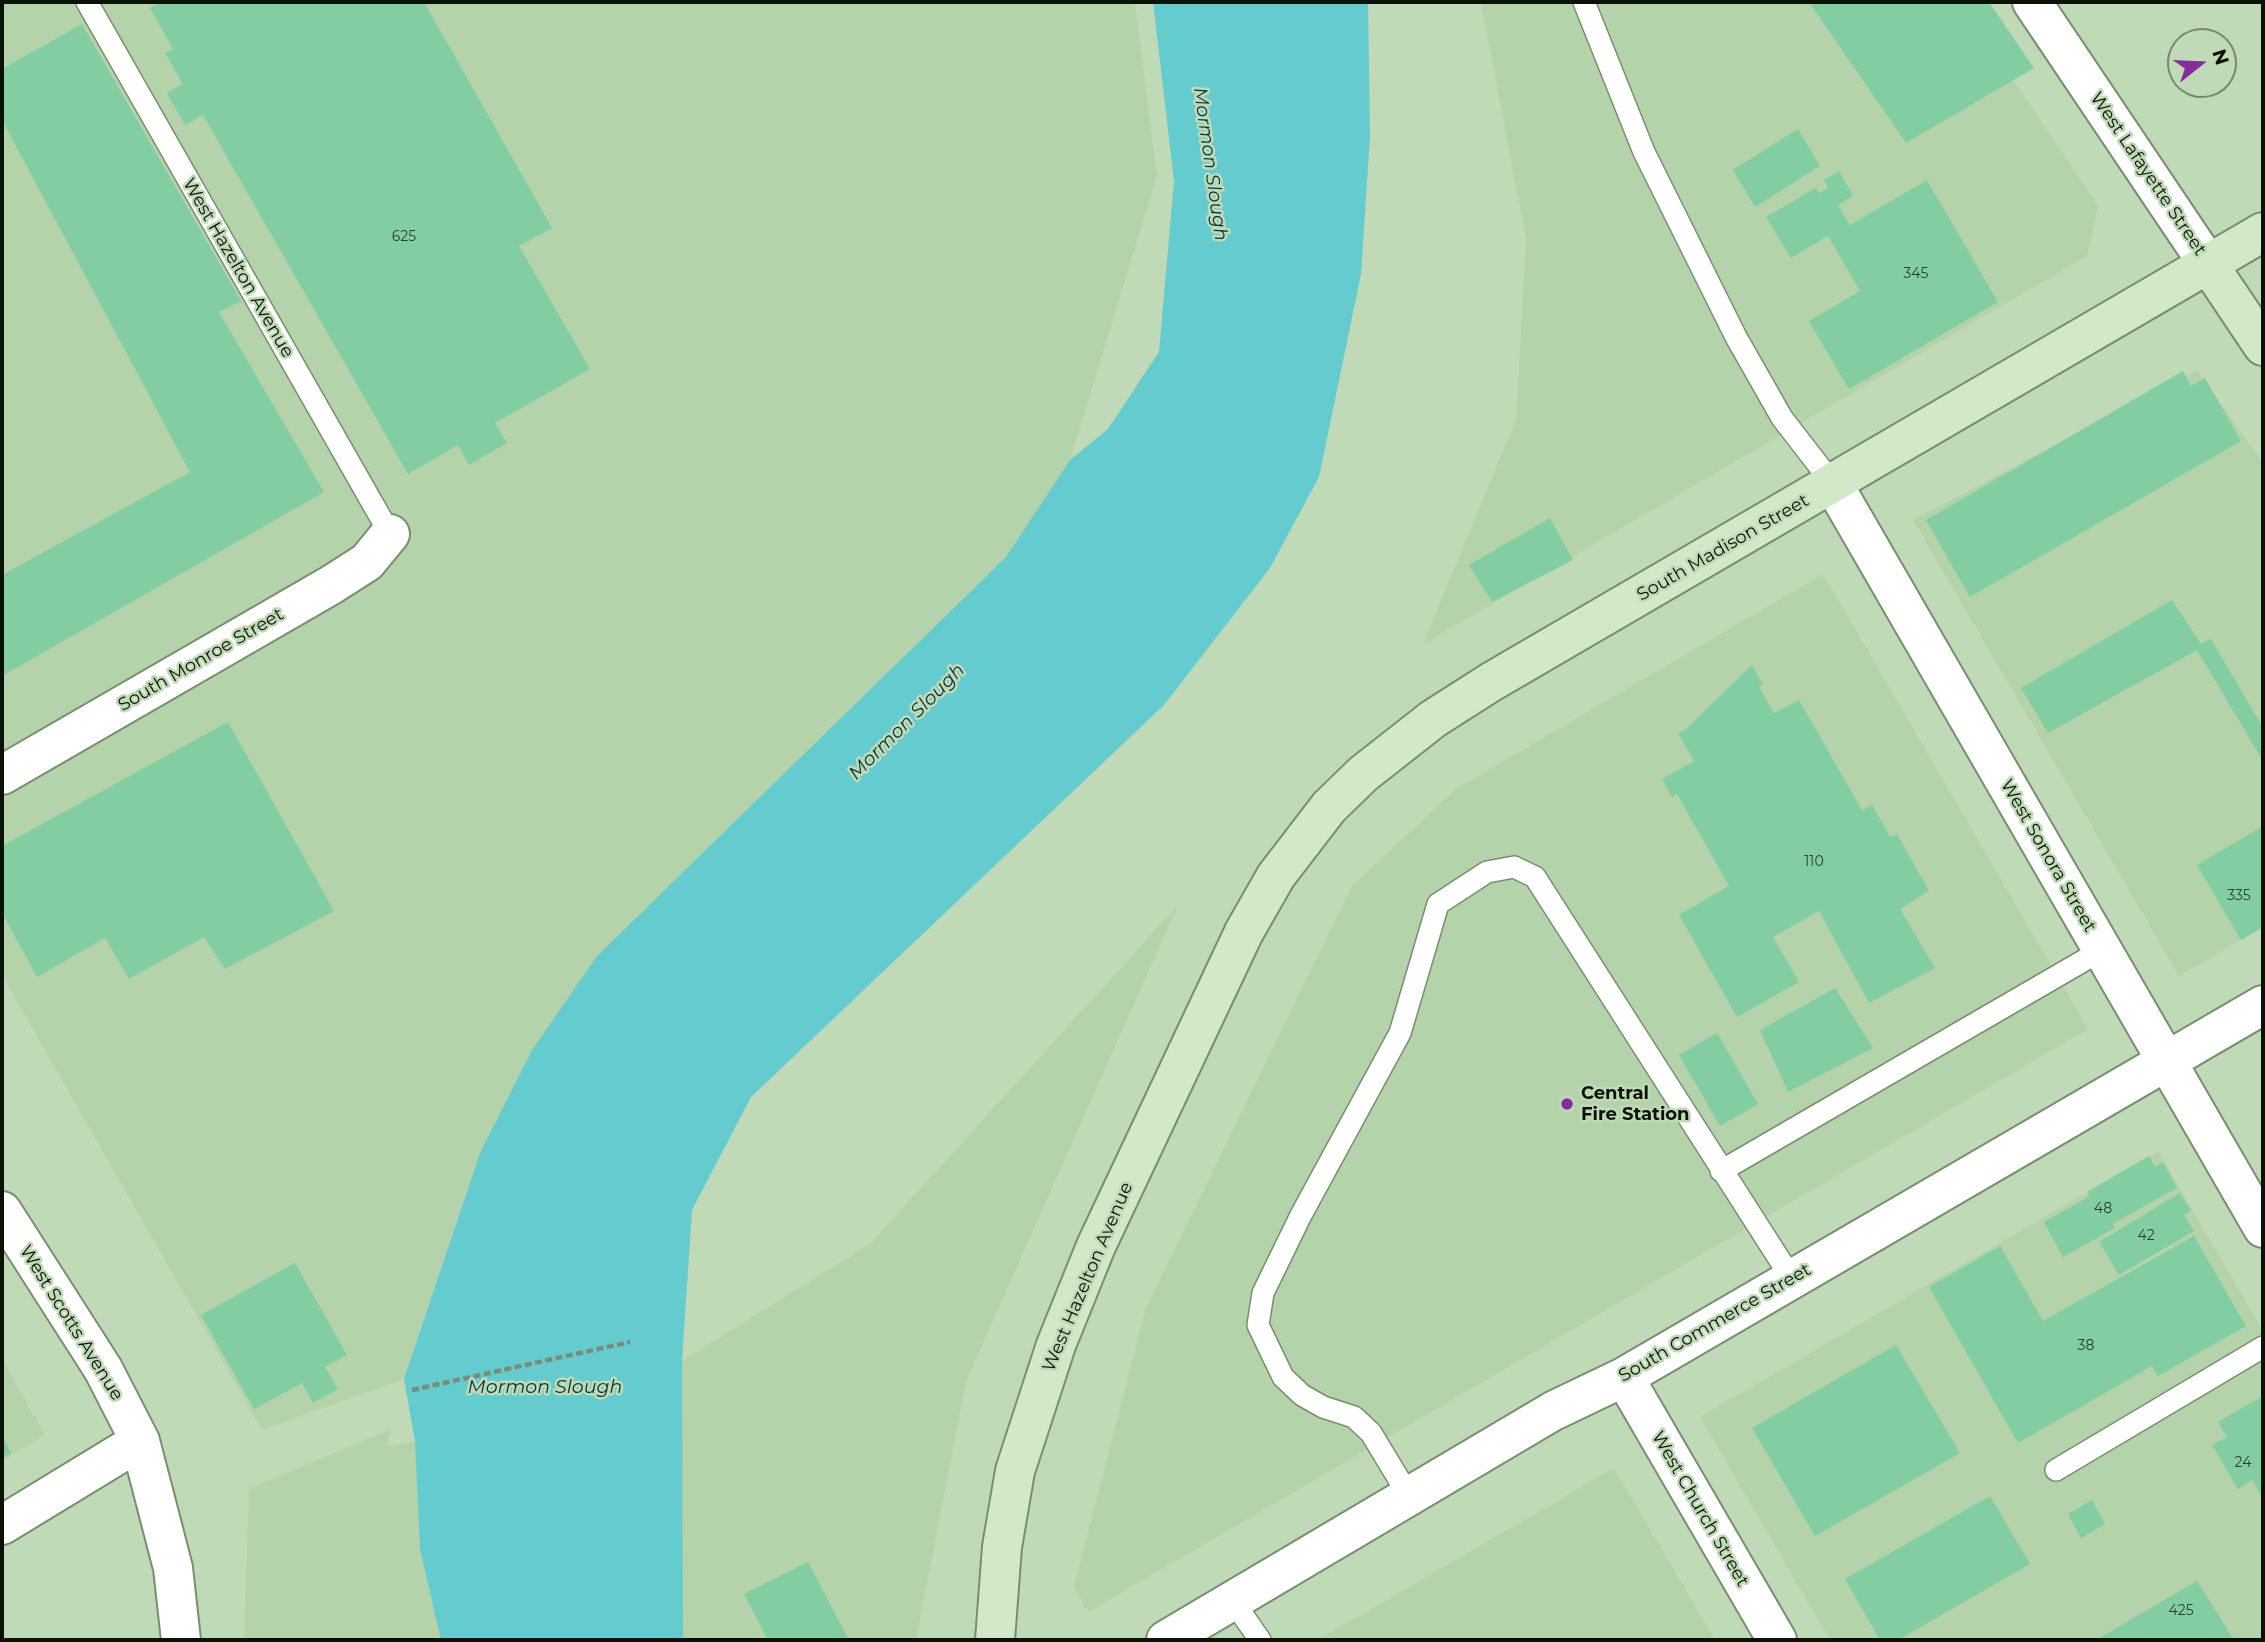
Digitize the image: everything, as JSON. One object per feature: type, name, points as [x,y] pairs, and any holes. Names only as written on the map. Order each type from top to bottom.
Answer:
[{"type":"main road","name":"South Madison Street","points":[[1244,932],[1276,876],[1329,807],[1363,774],[1433,719],[1503,675],[2263,232]]},
{"type":"main road","name":"West Lafayette Street","points":[[2208,264],[2263,346]]},
{"type":"main road","name":"West Hazelton Avenue","points":[[995,1640],[1002,1547],[1015,1471],[1056,1345],[1096,1246],[1244,932]]},
{"type":"street","name":"West Lafayette Street","points":[[2032,2],[2208,264]]},
{"type":"street","name":"West Sonora Street","points":[[1833,484],[2263,1228]]},
{"type":"street","name":"South Monroe Street","points":[[2,775],[331,585],[367,562],[380,550],[390,534]]},
{"type":"street","name":"South Commerce Street","points":[[1167,1640],[1553,1411],[1624,1377],[2263,1005]]},
{"type":"street","name":"West Scotts Avenue","points":[[2,1211],[103,1369],[140,1441],[173,1568],[181,1640]]},
{"type":"street","name":"West Church Street","points":[[1624,1377],[1777,1640]]},
{"type":"street","points":[[2,1525],[140,1441]]},
{"type":"lane","name":"West Hazelton Avenue","points":[[87,2],[390,534]]},
{"type":"lane","points":[[1584,2],[1644,152],[1736,337],[1782,418],[1833,484]]},
{"type":"lane","points":[[1409,1496],[1371,1433],[1354,1417],[1323,1407],[1302,1395],[1283,1377],[1258,1325],[1263,1293],[1301,1215],[1400,1033],[1438,904],[1487,872],[1514,867],[1535,877],[1792,1279]]},
{"type":"lane","points":[[1721,1171],[2102,950]]},
{"type":"lane","points":[[2056,1470],[2263,1347]]},
{"type":"lane","points":[[1233,1601],[1260,1640]]},
{"type":"path","points":[[412,1390],[630,1342]]},
{"type":"shaded area","points":[[2,2],[1135,2],[1157,176],[1070,460],[1006,557],[597,956],[532,1050],[480,1153],[404,1379],[262,1430],[2,975]]},
{"type":"shaded area","points":[[1481,2],[1961,2],[2098,206],[2087,256],[1423,644],[1516,420],[1526,238]]},
{"type":"shaded area","points":[[2197,370],[2263,463],[2263,927],[2179,976],[1913,520]]},
{"type":"shaded area","points":[[1823,574],[2088,1029],[1088,1612],[1074,1587],[1146,1308],[1352,886],[1456,789]]},
{"type":"shaded area","points":[[1178,905],[966,1381],[916,1640],[683,1640],[682,1361],[870,1244]]},
{"type":"shaded area","points":[[2158,1151],[2263,1331],[2263,1640],[1830,1640],[1700,1417]]},
{"type":"shaded area","points":[[2,1359],[45,1435],[2,1461]]},
{"type":"shaded area","points":[[391,1429],[387,1447],[415,1441],[420,1549],[441,1640],[244,1640],[249,1489]]},
{"type":"shaded area","points":[[1614,1468],[1715,1640],[1318,1640]]},
{"type":"water","name":"Mormon Slough","points":[[1153,2],[1368,2],[1370,136],[1361,274],[1319,477],[1270,568],[1164,705],[751,1097],[692,1210],[682,1361],[683,1640],[441,1640],[420,1549],[415,1441],[404,1379],[480,1153],[532,1050],[597,956],[1006,557],[1070,460],[1108,429],[1159,352],[1174,181]]},
{"type":"building","points":[[161,2],[424,2],[552,228],[519,246],[590,369],[495,423],[507,443],[469,465],[458,445],[408,474],[203,115],[185,125],[167,93],[183,84],[165,53],[173,49],[150,8]]},
{"type":"building","points":[[1809,2],[1989,2],[2034,68],[1906,143]]},
{"type":"building","points":[[82,24],[241,301],[219,312],[324,492],[2,676],[2,575],[190,472],[2,120],[2,69]]},
{"type":"building","points":[[1798,129],[1820,166],[1755,207],[1733,170]]},
{"type":"building","points":[[1839,171],[1853,196],[1838,205],[1850,225],[1927,180],[1998,302],[1849,389],[1809,321],[1860,291],[1828,236],[1791,258],[1766,217],[1816,188],[1819,193],[1828,188],[1824,180]]},
{"type":"building","points":[[2183,371],[2191,386],[2205,378],[2241,441],[1970,597],[1926,520]]},
{"type":"building","points":[[1550,518],[1573,560],[1492,602],[1469,565]]},
{"type":"building","points":[[2172,600],[2201,644],[2211,639],[2263,728],[2263,761],[2197,650],[2048,733],[2021,688]]},
{"type":"building","points":[[1752,665],[1763,685],[1759,687],[1774,713],[1799,700],[1862,810],[1872,805],[1890,837],[1897,834],[1929,891],[1900,909],[1935,968],[1869,1003],[1819,911],[1773,937],[1799,982],[1737,1017],[1679,915],[1729,886],[1677,794],[1672,797],[1662,779],[1694,761],[1678,733],[1686,729]]},
{"type":"building","points":[[228,722],[334,911],[225,969],[204,937],[129,979],[105,938],[37,977],[2,913],[2,846]]},
{"type":"building","points":[[2263,826],[2263,927],[2241,940],[2197,865]]},
{"type":"building","points":[[1835,988],[1873,1048],[1788,1092],[1760,1030]]},
{"type":"building","points":[[1717,1033],[1758,1104],[1720,1126],[1679,1055]]},
{"type":"building","points":[[2149,1156],[2155,1167],[2163,1162],[2177,1188],[2112,1224],[2115,1228],[2063,1257],[2044,1222],[2090,1196],[2087,1192]]},
{"type":"building","points":[[2180,1193],[2191,1211],[2184,1215],[2194,1231],[2119,1275],[2099,1242]]},
{"type":"building","points":[[2194,1236],[2246,1326],[2158,1376],[2152,1366],[2018,1443],[1929,1287],[2000,1246],[2043,1321]]},
{"type":"building","points":[[295,1263],[347,1355],[325,1367],[338,1389],[313,1403],[302,1383],[254,1409],[201,1315]]},
{"type":"building","points":[[1896,1345],[1960,1453],[1815,1536],[1752,1428]]},
{"type":"building","points":[[2263,1396],[2263,1498],[2252,1480],[2238,1489],[2212,1445],[2227,1437],[2218,1422]]},
{"type":"building","points":[[2,1436],[11,1453],[2,1458]]},
{"type":"building","points":[[1990,1496],[2030,1564],[1898,1640],[1880,1640],[1845,1579]]},
{"type":"building","points":[[2092,1500],[2105,1524],[2081,1538],[2068,1514]]},
{"type":"building","points":[[808,1562],[849,1640],[768,1640],[744,1594]]},
{"type":"building","points":[[2197,1581],[2234,1640],[2096,1640]]},
{"type":"place","name":"Central Fire Station","points":[[1567,1104]]}]
